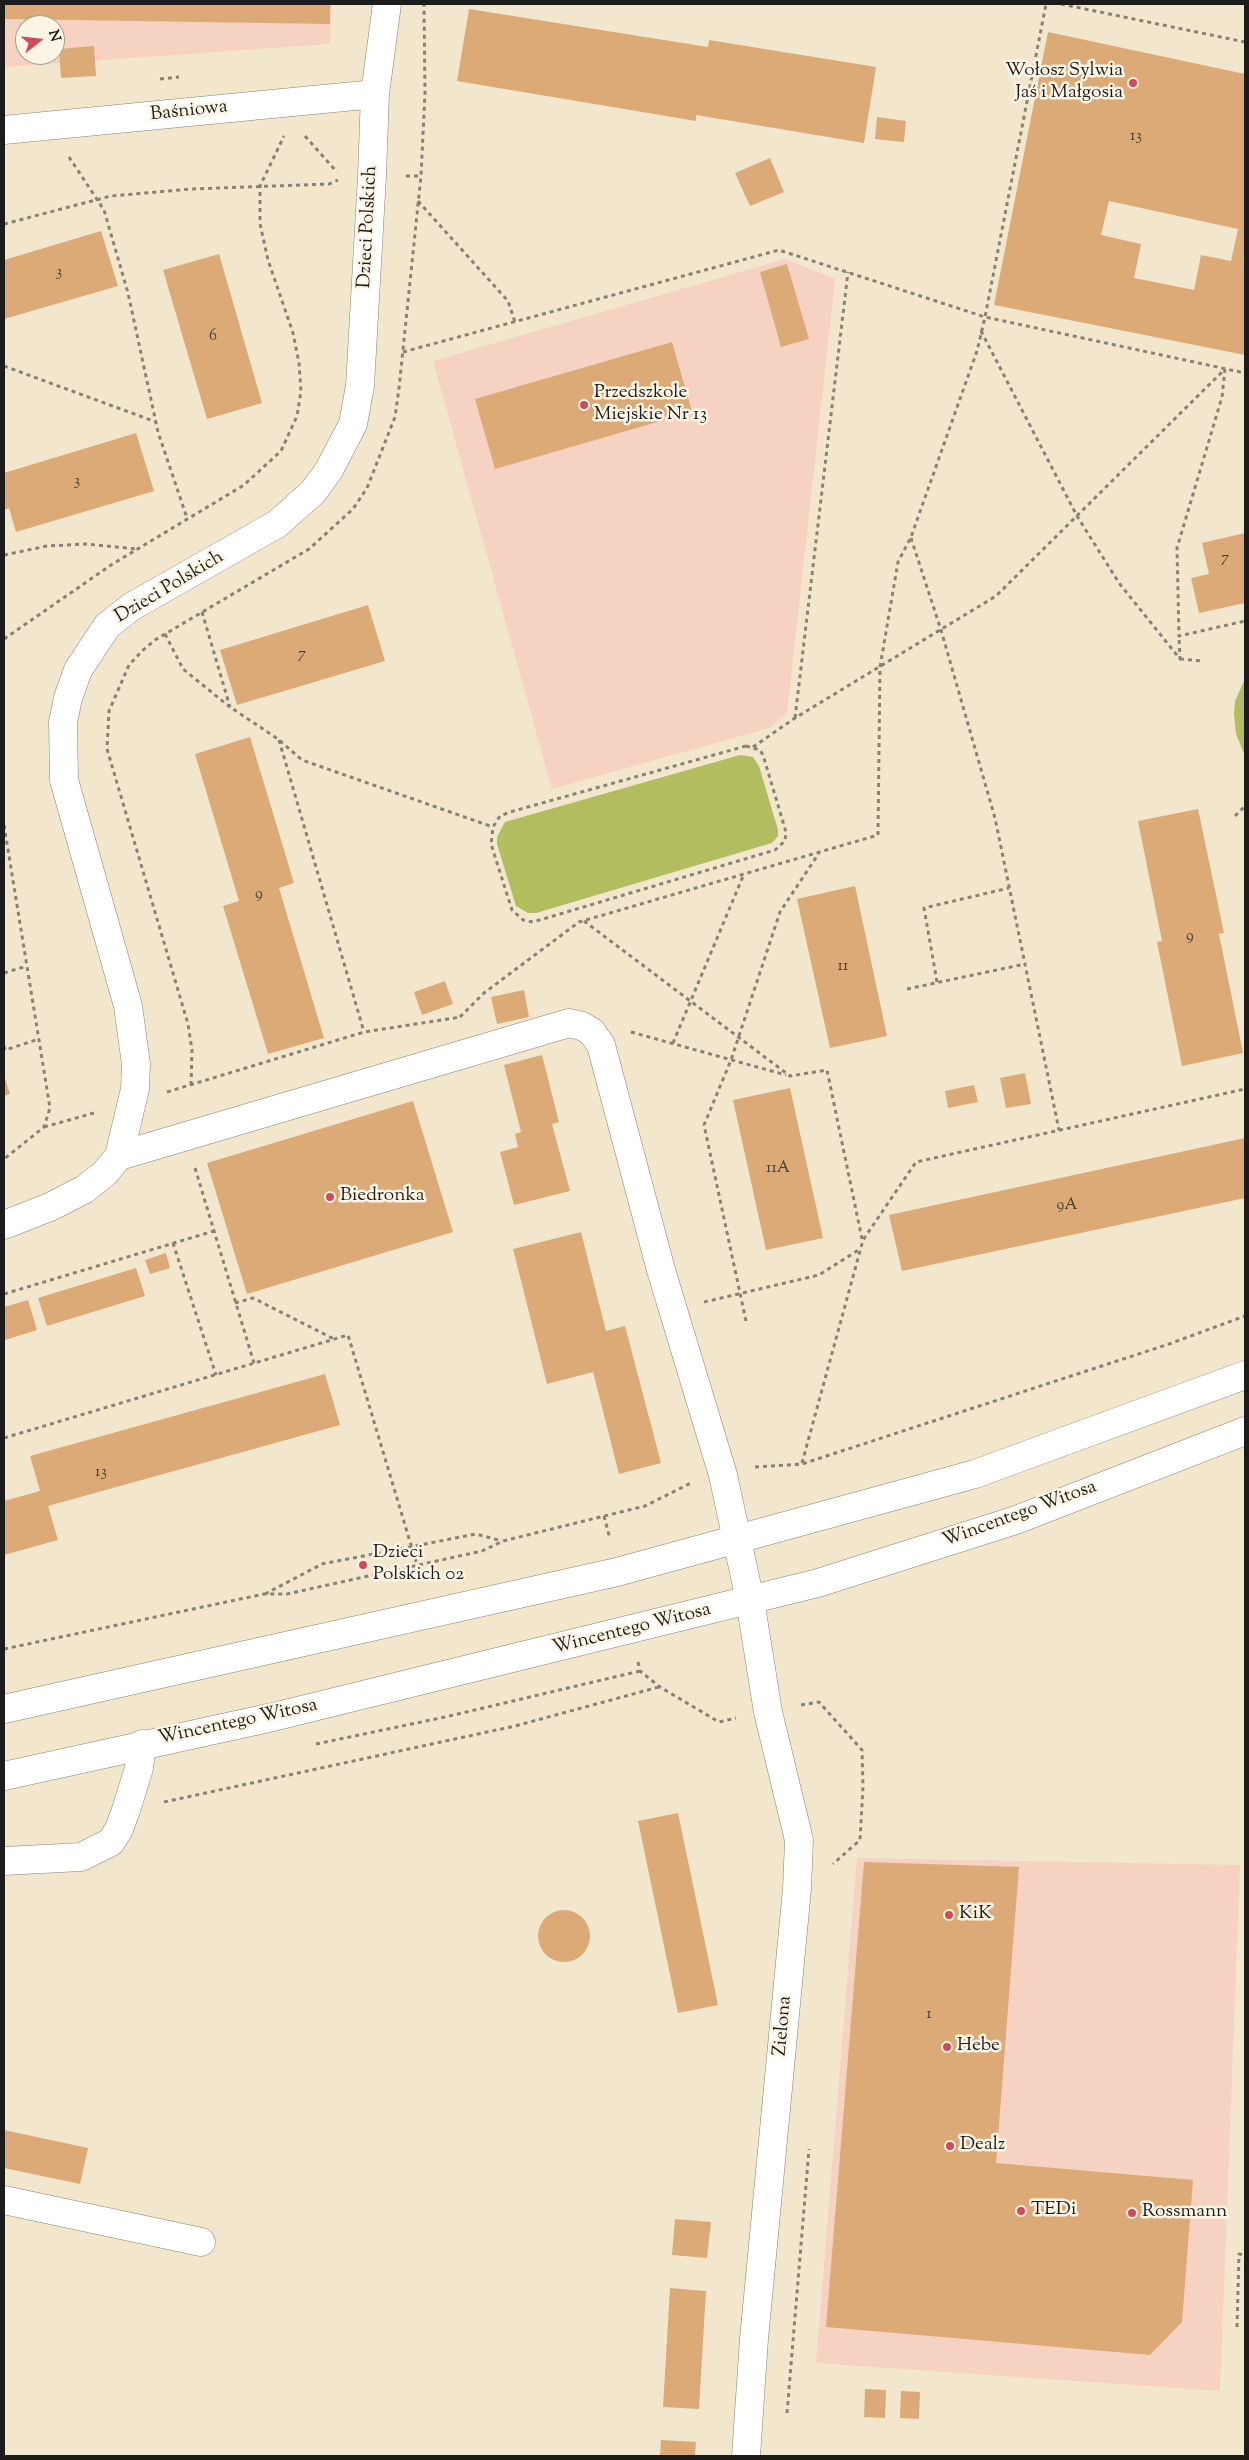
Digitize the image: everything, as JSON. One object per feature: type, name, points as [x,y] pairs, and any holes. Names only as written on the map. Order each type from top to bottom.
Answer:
[{"type":"street","name":"Dzieci Polskich","points":[[4,1225],[50,1208],[86,1190],[106,1173],[119,1156],[133,1102],[136,1064],[128,1006],[64,780],[63,722],[68,698],[78,670],[107,626],[131,607],[277,524],[313,492],[341,449],[354,424],[360,386],[375,94],[387,4]]},
{"type":"street","name":"Baśniowa","points":[[4,130],[375,94]]},
{"type":"street","points":[[119,1156],[569,1023],[582,1026],[592,1032]]},
{"type":"street","name":"Zielona","points":[[592,1032],[601,1044],[672,1309],[723,1475],[750,1600],[768,1712],[799,1840],[797,1889],[754,2338],[746,2456]]},
{"type":"street","points":[[4,1709],[608,1574],[975,1474],[1245,1375]]},
{"type":"street","name":"Wincentego Witosa","points":[[4,1776],[142,1744],[273,1717],[818,1583],[1016,1520],[1245,1431]]},
{"type":"street","points":[[4,1861],[48,1861],[82,1858],[111,1842],[119,1829],[126,1810],[139,1768],[142,1744]]},
{"type":"street","points":[[4,2200],[201,2242]]},
{"type":"path","points":[[460,1017],[484,994],[578,922],[878,835],[880,667],[898,562],[911,537],[977,351],[1046,4]]},
{"type":"path","points":[[1061,4],[1245,42]]},
{"type":"path","points":[[150,80],[180,77]]},
{"type":"path","points":[[4,224],[96,198],[191,189],[329,184],[343,178],[299,128]]},
{"type":"path","points":[[4,639],[31,618],[187,518],[244,484],[281,451],[297,416],[301,391],[299,363],[293,333],[268,260],[260,224],[260,186],[287,129]]},
{"type":"path","points":[[66,152],[104,210],[128,293],[156,422],[187,518]]},
{"type":"path","points":[[372,176],[421,176]]},
{"type":"path","points":[[418,201],[508,301],[514,322]]},
{"type":"path","points":[[402,352],[780,250],[985,317],[1245,373]]},
{"type":"path","points":[[794,718],[848,272]]},
{"type":"path","points":[[980,330],[1077,516],[1119,583],[1180,658],[1203,661]]},
{"type":"path","points":[[4,366],[156,422]]},
{"type":"path","points":[[752,747],[794,718],[996,596],[1226,369]]},
{"type":"path","points":[[1180,658],[1177,548],[1222,397],[1226,369]]},
{"type":"path","points":[[911,537],[941,630],[995,818],[1059,1130]]},
{"type":"path","points":[[4,555],[47,546],[86,544],[138,549]]},
{"type":"path","points":[[202,612],[230,707]]},
{"type":"path","points":[[1179,636],[1245,621]]},
{"type":"path","points":[[165,634],[183,669],[230,707],[278,739],[302,760],[493,827]]},
{"type":"path","points":[[278,739],[364,1032]]},
{"type":"path","points":[[746,746],[760,750],[763,755],[786,832],[785,841],[780,846],[766,852],[533,922],[523,920],[512,910],[491,844],[493,827],[500,816],[510,812],[746,746]]},
{"type":"path","points":[[1235,816],[1245,806]]},
{"type":"path","points":[[4,825],[50,1108],[44,1127]]},
{"type":"path","points":[[746,1321],[704,1125],[739,1038],[780,912],[819,852]]},
{"type":"path","points":[[672,1043],[744,874]]},
{"type":"path","points":[[937,982],[924,908],[1010,888]]},
{"type":"path","points":[[583,921],[790,1076]]},
{"type":"path","points":[[907,989],[1025,964]]},
{"type":"path","points":[[4,973],[26,966]]},
{"type":"path","points":[[4,1159],[44,1127],[364,1032],[460,1017],[491,1024],[497,1044]]},
{"type":"path","points":[[592,1032],[614,1027],[790,1076],[827,1070],[863,1240]]},
{"type":"path","points":[[4,1046],[5,1050],[39,1040]]},
{"type":"path","points":[[802,1464],[863,1240],[916,1162],[1245,1089]]},
{"type":"path","points":[[186,1136],[254,1363]]},
{"type":"path","points":[[4,1294],[214,1231]]},
{"type":"path","points":[[173,1243],[216,1375]]},
{"type":"path","points":[[672,1309],[819,1275],[860,1248]]},
{"type":"path","points":[[235,1303],[254,1298],[335,1339]]},
{"type":"path","points":[[4,1649],[264,1594],[287,1594],[482,1551],[503,1541],[645,1506],[692,1483],[749,1467],[802,1464],[1160,1347],[1245,1316]]},
{"type":"path","points":[[4,1438],[348,1335],[417,1565]]},
{"type":"path","points":[[264,1594],[322,1564],[476,1534],[503,1541]]},
{"type":"path","points":[[309,1745],[445,1717],[640,1671]]},
{"type":"path","points":[[126,1810],[515,1726],[660,1687]]},
{"type":"path","points":[[832,1865],[860,1840]]},
{"type":"path","points":[[787,2413],[809,2143]]},
{"type":"path","points":[[1238,2327],[1240,2254],[1245,2254]]},
{"type":"shaded area","points":[[4,4],[332,4],[330,44],[65,63],[65,15],[15,15],[15,65],[32,65],[4,67]]},
{"type":"shaded area","points":[[785,259],[835,279],[787,713],[769,728],[552,789],[433,361]]},
{"type":"shaded area","points":[[857,1858],[1240,1865],[1220,2391],[816,2363]]},
{"type":"green space","points":[[1245,679],[1245,756],[1236,734],[1234,714],[1235,701]]},
{"type":"green space","points":[[740,755],[753,757],[759,766],[778,830],[778,836],[772,843],[536,913],[528,913],[516,906],[497,844],[497,837],[505,822]]},
{"type":"building","points":[[4,4],[330,4],[330,24],[65,20],[65,15],[15,15],[15,19],[4,19]]},
{"type":"building","points":[[469,9],[708,47],[709,40],[876,67],[864,143],[696,115],[696,121],[457,81]]},
{"type":"building","points":[[1048,32],[1245,74],[1245,355],[994,305]],"holes":[[[1109,201],[1238,229],[1231,261],[1201,255],[1194,290],[1134,278],[1141,244],[1101,235]]]},
{"type":"building","points":[[94,46],[96,76],[61,78],[60,65],[65,65],[65,48]]},
{"type":"building","points":[[877,117],[906,121],[904,142],[875,139]]},
{"type":"building","points":[[770,158],[784,192],[750,206],[735,173]]},
{"type":"building","points":[[101,231],[118,286],[4,319],[4,260]]},
{"type":"building","points":[[219,254],[262,403],[207,419],[163,270]]},
{"type":"building","points":[[787,264],[809,339],[781,347],[760,272]]},
{"type":"building","name":"Przedszkole Miejskie Nr 13","points":[[672,342],[692,412],[495,469],[475,399]]},
{"type":"building","points":[[136,433],[154,491],[16,532],[9,508],[4,510],[4,473]]},
{"type":"building","points":[[1245,533],[1245,603],[1199,613],[1191,578],[1209,574],[1202,543]]},
{"type":"building","points":[[368,605],[385,661],[237,705],[220,650]]},
{"type":"building","points":[[250,737],[294,883],[279,888],[324,1038],[268,1054],[223,906],[239,901],[195,754]]},
{"type":"building","points":[[1198,809],[1224,933],[1219,934],[1243,1053],[1182,1066],[1157,942],[1162,941],[1138,821]]},
{"type":"building","points":[[855,886],[887,1036],[830,1048],[797,899]]},
{"type":"building","points":[[445,981],[453,1004],[422,1015],[414,992]]},
{"type":"building","points":[[524,990],[529,1017],[497,1024],[491,997]]},
{"type":"building","points":[[542,1055],[559,1122],[552,1124],[570,1191],[514,1205],[500,1152],[518,1147],[515,1134],[521,1132],[504,1065]]},
{"type":"building","points":[[1025,1073],[1031,1104],[1006,1108],[1000,1078]]},
{"type":"building","points":[[4,1075],[10,1094],[4,1096]]},
{"type":"building","points":[[974,1085],[978,1102],[948,1108],[945,1091]]},
{"type":"building","points":[[790,1088],[823,1238],[766,1250],[733,1100]]},
{"type":"building","name":"Biedronka","points":[[413,1101],[453,1232],[247,1294],[207,1163]]},
{"type":"building","points":[[1245,1138],[1245,1198],[902,1271],[889,1215]]},
{"type":"building","points":[[581,1232],[606,1331],[625,1326],[661,1463],[619,1474],[593,1372],[547,1384],[513,1249]]},
{"type":"building","points":[[166,1253],[170,1268],[150,1274],[145,1260]]},
{"type":"building","points":[[136,1268],[145,1296],[47,1326],[38,1298]]},
{"type":"building","points":[[28,1300],[37,1330],[5,1340],[4,1307]]},
{"type":"building","points":[[325,1374],[340,1425],[48,1506],[58,1540],[4,1555],[4,1501],[40,1491],[30,1456]]},
{"type":"building","points":[[678,1813],[718,2005],[678,2013],[638,1821]]},
{"type":"building","points":[[864,1862],[1019,1867],[996,2163],[1193,2180],[1182,2322],[1150,2355],[826,2327]]},
{"type":"building","points":[[559,1910],[569,1910],[583,1917],[590,1931],[590,1941],[583,1955],[569,1962],[559,1962],[549,1958],[542,1951],[538,1941],[538,1931],[542,1921],[549,1914]]},
{"type":"building","points":[[4,2130],[88,2148],[80,2184],[4,2168]]},
{"type":"building","points":[[675,2219],[711,2222],[707,2258],[672,2255]]},
{"type":"building","points":[[670,2288],[706,2291],[699,2409],[663,2407]]},
{"type":"building","points":[[865,2389],[886,2390],[885,2418],[864,2417]]},
{"type":"building","points":[[901,2391],[920,2392],[919,2419],[900,2418]]},
{"type":"building","points":[[661,2440],[696,2442],[695,2456],[660,2456]]},
{"type":"place","name":"Wołosz Sylwia Jaś i Małgosia","points":[[1133,83]]},
{"type":"place","name":"Przedszkole Miejskie Nr 13","points":[[584,405]]},
{"type":"place","name":"Biedronka","points":[[330,1197]]},
{"type":"place","name":"Dzieci Polskich 02","points":[[363,1565]]},
{"type":"place","name":"KiK","points":[[949,1915]]},
{"type":"place","name":"Hebe","points":[[947,2047]]},
{"type":"place","name":"Dealz","points":[[950,2146]]},
{"type":"place","name":"TEDi","points":[[1021,2211]]},
{"type":"place","name":"Rossmann","points":[[1132,2213]]}]
